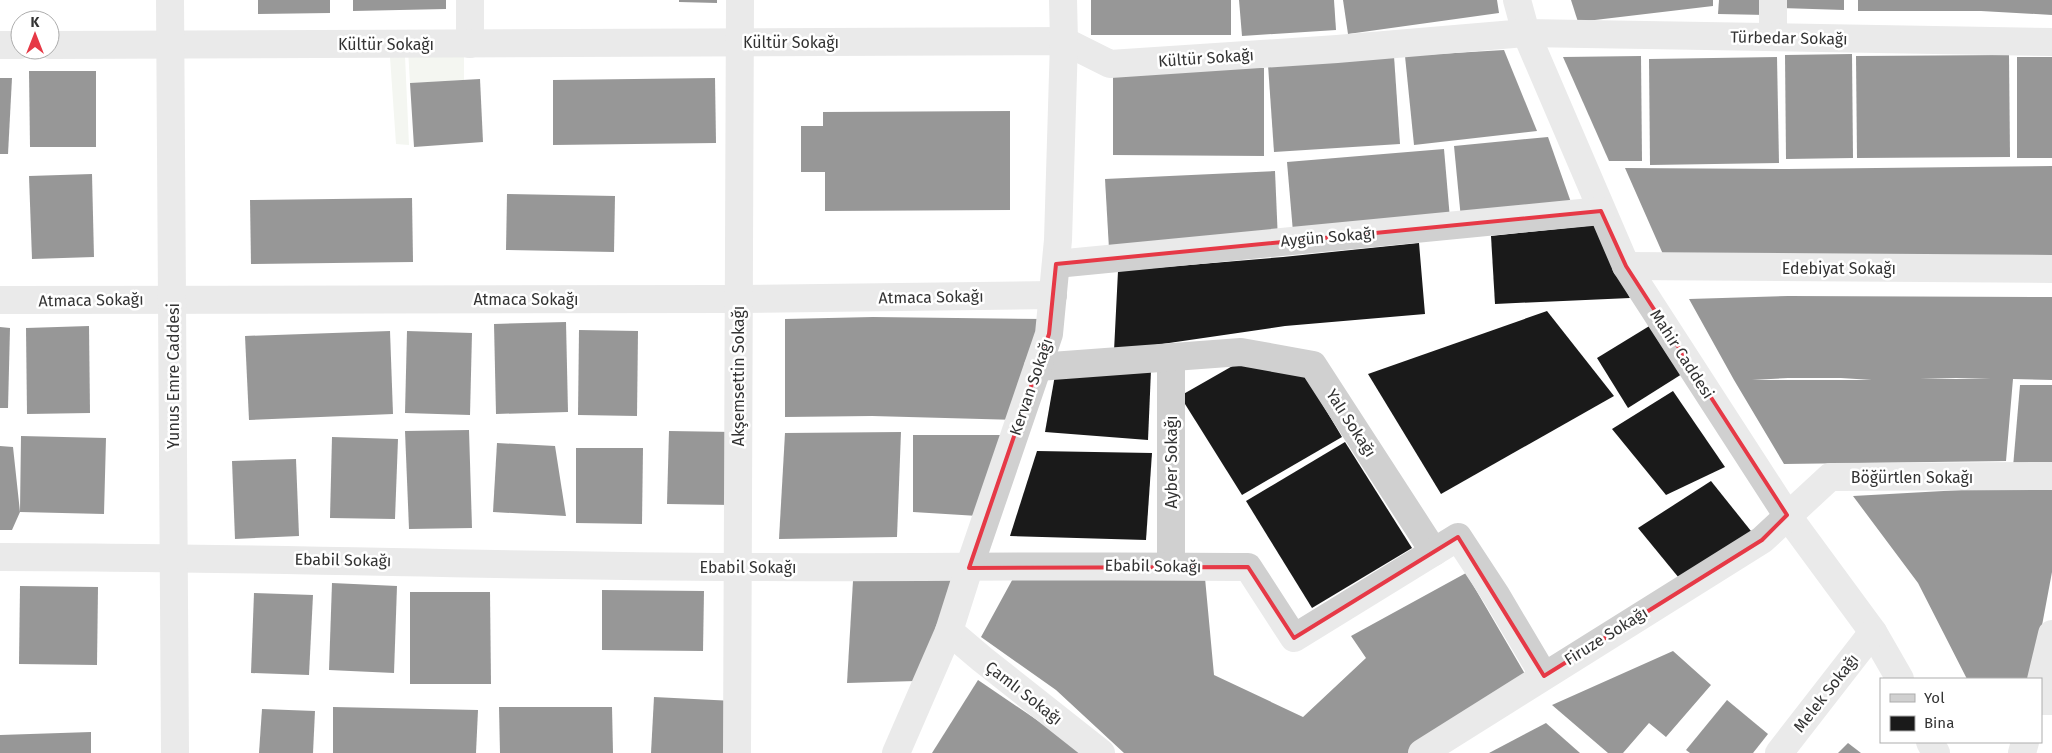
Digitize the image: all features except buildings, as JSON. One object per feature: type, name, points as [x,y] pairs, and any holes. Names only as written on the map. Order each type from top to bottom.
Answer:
[{"type":"street","name":"Yunus Emre Caddesi","points":[[170,0],[175,753]]},
{"type":"street","points":[[470,0],[470,44]]},
{"type":"street","name":"Akşemsettin Sokağı","points":[[737,753],[740,0]]},
{"type":"street","name":"Kervan Sokağı","points":[[896,753],[949,631],[1050,334],[1056,264],[1064,41],[1062,0]]},
{"type":"street","name":"Mahir Caddesi","points":[[1517,0],[1526,33],[1626,266],[1787,515],[1873,632],[1899,678]]},
{"type":"street","points":[[1773,0],[1773,37]]},
{"type":"street","name":"Kültür Sokağı","points":[[60,45],[1064,41],[1110,64],[1337,49],[1526,33]]},
{"type":"street","name":"Türbedar Sokağı","points":[[1526,33],[2052,42]]},
{"type":"street","name":"Aygün Sokağı","points":[[1056,264],[1601,211]]},
{"type":"street","name":"Edebiyat Sokağı","points":[[1626,266],[2052,269]]},
{"type":"street","name":"Atmaca Sokağı","points":[[0,300],[738,299],[1053,295]]},
{"type":"street","name":"Yalı Sokağı","points":[[1038,367],[1241,352],[1313,364],[1434,552]]},
{"type":"street","name":"Ayber Sokağı","points":[[1172,358],[1172,566]]},
{"type":"street","name":"Böğürtlen Sokağı","points":[[1787,515],[1830,477],[2052,476]]},
{"type":"street","name":"Firuze Sokağı","points":[[1424,752],[1567,660],[1762,540],[1787,515]]},
{"type":"street","points":[[1434,552],[1458,537],[1496,595],[1544,676]]},
{"type":"street","name":"Ebabil Sokağı","points":[[0,557],[174,557],[737,567],[969,568],[1090,565],[1248,567],[1294,638],[1434,552]]},
{"type":"street","name":"Çamlı Sokağı","points":[[949,631],[982,660],[1101,753]]},
{"type":"street","name":"Melek Sokağı","points":[[1779,753],[1873,632]]},
{"type":"street","points":[[2041,678],[2052,634]]},
{"type":"highlighted area","points":[[1601,211],[1626,266],[1787,515],[1762,540],[1544,676],[1458,537],[1294,638],[1248,567],[969,568],[1049,334],[1056,264]]},
{"type":"shaded area","points":[[408,50],[464,51],[464,80],[410,83]]},
{"type":"shaded area","points":[[405,56],[409,145],[396,144],[390,57]]}]
